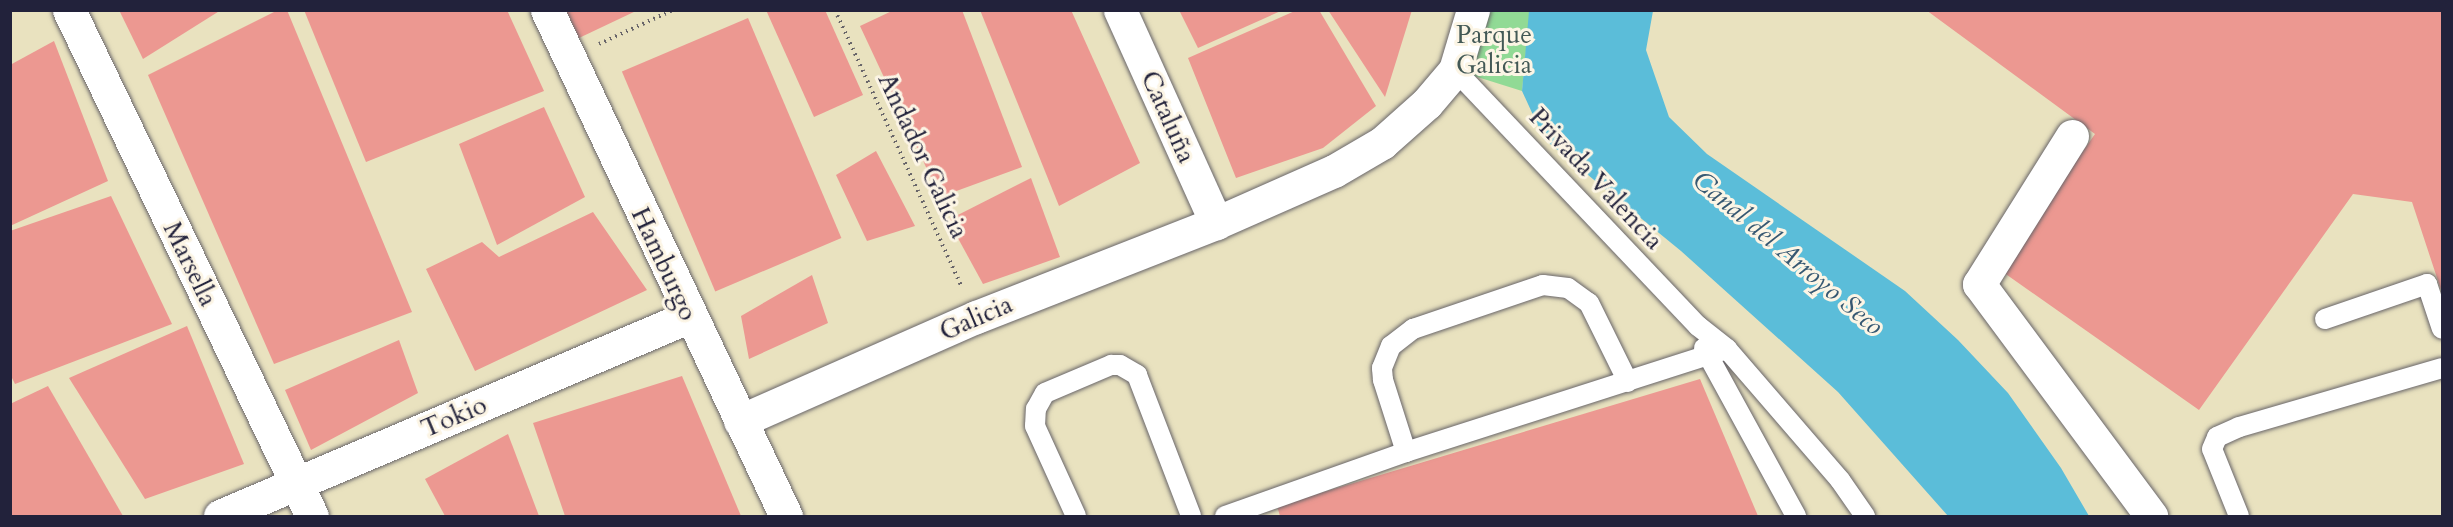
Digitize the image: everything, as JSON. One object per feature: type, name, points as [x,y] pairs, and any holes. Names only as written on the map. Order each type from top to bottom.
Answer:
[{"type":"street","name":"Marsella","points":[[69,10],[312,516]]},
{"type":"street","name":"Hamburgo","points":[[547,10],[688,317],[786,516]]},
{"type":"street","name":"Cataluña","points":[[1120,10],[1216,223]]},
{"type":"street","points":[[1455,69],[1473,10]]},
{"type":"street","name":"Galicia","points":[[740,421],[976,317],[1216,223],[1334,171],[1383,142],[1427,103],[1455,69]]},
{"type":"street","points":[[2072,136],[1979,284],[2151,516]]},
{"type":"street","name":"Tokio","points":[[220,516],[688,317]]},
{"type":"lane","name":"Privada Valencia","points":[[1455,69],[1698,326],[1727,349],[1840,480],[1865,516]]},
{"type":"lane","points":[[2325,319],[2427,284],[2442,329]]},
{"type":"lane","points":[[1406,452],[1383,380],[1382,368],[1392,346],[1413,329],[1543,285],[1568,288],[1589,303],[1628,382]]},
{"type":"lane","points":[[1698,326],[1697,332],[1708,357],[1796,516]]},
{"type":"lane","points":[[1225,516],[1406,452],[1708,357],[1727,349]]},
{"type":"lane","points":[[1076,516],[1035,426],[1036,409],[1045,393],[1111,365],[1127,368],[1137,375],[1191,516]]},
{"type":"lane","points":[[2239,516],[2212,449],[2217,436],[2239,427],[2442,368]]},
{"type":"path","points":[[568,58],[673,10]]},
{"type":"path","name":"Andador Galicia","points":[[835,10],[976,317]]},
{"type":"green space","name":"Parque Galicia","points":[[1473,11],[1530,11],[1522,91],[1455,70]]},
{"type":"water","name":"Canal del Arroyo Seco","points":[[1529,11],[1653,11],[1646,50],[1669,117],[1707,154],[1905,291],[1958,340],[2008,393],[2061,468],[2089,516],[1948,516],[1838,392],[1681,251],[1544,139],[1522,91]]},
{"type":"building","points":[[119,10],[221,10],[143,59]]},
{"type":"building","points":[[278,10],[287,10],[412,312],[274,364],[148,75]]},
{"type":"building","points":[[304,10],[507,10],[544,91],[366,162]]},
{"type":"building","points":[[566,10],[638,10],[579,38]]},
{"type":"building","points":[[766,10],[825,10],[863,95],[814,117]]},
{"type":"building","points":[[894,10],[962,10],[1022,167],[940,197],[860,26]]},
{"type":"building","points":[[980,10],[1071,10],[1140,163],[1059,206]]},
{"type":"building","points":[[1179,10],[1283,10],[1198,48]]},
{"type":"building","points":[[1297,10],[1319,10],[1376,106],[1323,148],[1236,178],[1188,58]]},
{"type":"building","points":[[1328,10],[1412,10],[1385,97]]},
{"type":"building","points":[[1926,10],[2442,10],[2442,293],[2412,202],[2353,194],[2199,410],[2000,270],[2095,134]]},
{"type":"building","points":[[748,18],[841,238],[715,292],[622,72]]},
{"type":"building","points":[[54,41],[108,181],[10,226],[10,65]]},
{"type":"building","points":[[544,107],[585,197],[497,245],[459,144]]},
{"type":"building","points":[[876,151],[915,226],[867,241],[836,175]]},
{"type":"building","points":[[1031,178],[1060,257],[983,284],[948,220]]},
{"type":"building","points":[[111,196],[172,324],[15,384],[10,374],[10,231]]},
{"type":"building","points":[[593,212],[647,290],[475,371],[426,269],[482,242],[499,257]]},
{"type":"building","points":[[812,275],[828,323],[749,359],[741,316]]},
{"type":"building","points":[[187,326],[244,464],[145,499],[69,378]]},
{"type":"building","points":[[399,340],[418,393],[311,450],[285,390]]},
{"type":"building","points":[[682,376],[741,516],[565,516],[533,423]]},
{"type":"building","points":[[1700,379],[1758,516],[1280,516],[1277,506]]},
{"type":"building","points":[[48,386],[123,516],[10,516],[10,404]]},
{"type":"building","points":[[508,434],[539,516],[445,516],[425,479]]}]
